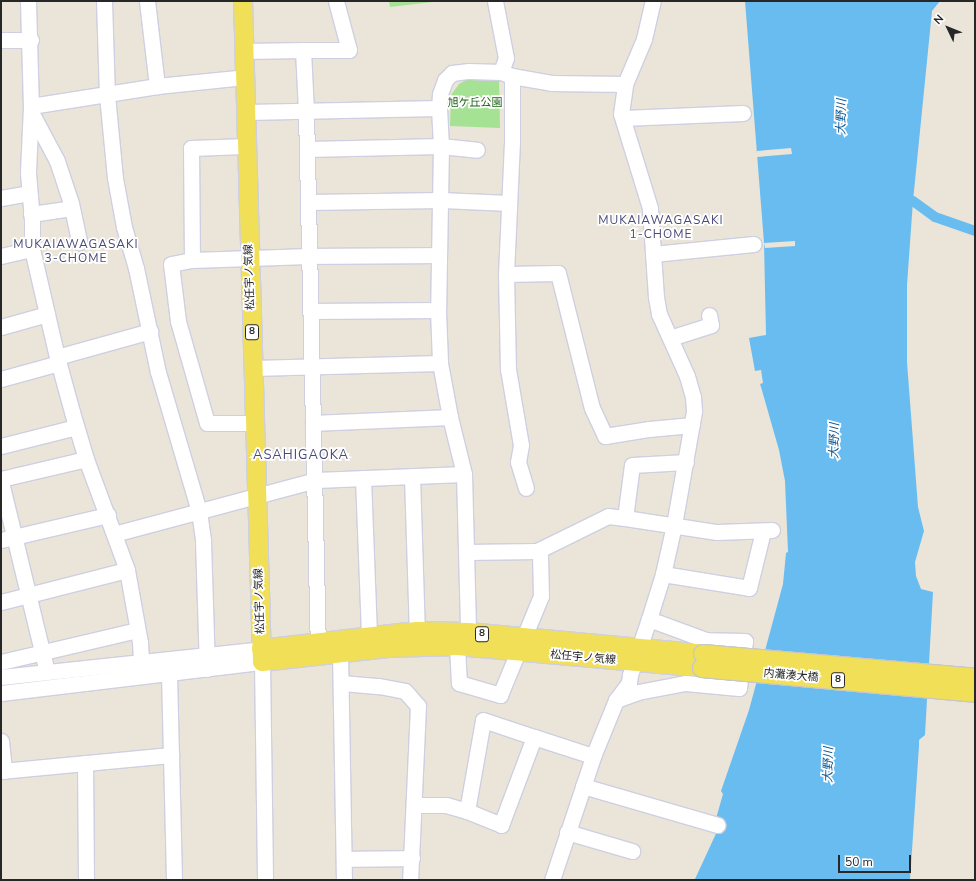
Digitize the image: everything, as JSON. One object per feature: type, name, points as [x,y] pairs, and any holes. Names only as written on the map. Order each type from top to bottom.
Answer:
[{"type":"main road","name":"松任宇ノ気線","points":[[243,1],[256,496],[262,656],[318,648],[369,635],[418,631],[468,632],[521,645]]},
{"type":"main road","name":"松任宇ノ気線","points":[[318,648],[340,652],[416,647],[521,645],[702,661]]},
{"type":"main road","name":"内灘湊大橋","points":[[702,661],[975,678]]},
{"type":"main road","name":"内灘湊大橋","points":[[702,661],[975,693]]},
{"type":"street","points":[[28,1],[31,40],[31,109],[28,173],[32,249],[58,360],[76,427],[86,459],[108,515],[127,570],[142,669]]},
{"type":"street","points":[[104,1],[107,95],[115,178],[124,227],[136,268],[158,372],[200,511],[203,541],[206,662]]},
{"type":"street","points":[[147,1],[157,86]]},
{"type":"street","points":[[244,51],[349,50],[336,1]]},
{"type":"street","points":[[495,1],[506,58],[512,142],[506,274],[508,369],[521,445],[518,462],[526,488]]},
{"type":"street","points":[[633,688],[637,656],[663,574],[674,525],[692,426],[693,397],[687,376],[659,314],[656,297],[650,208],[621,114],[625,84],[644,39],[653,1]]},
{"type":"street","points":[[1,40],[31,40]]},
{"type":"street","points":[[303,50],[307,149],[311,367],[316,480],[318,648]]},
{"type":"street","points":[[537,551],[540,556],[541,596],[500,695],[459,683],[457,646],[468,632],[467,552],[464,474],[450,417],[440,363],[438,310],[441,146],[439,108],[440,94],[446,80],[452,73],[469,71],[506,74],[551,83],[625,84]]},
{"type":"street","points":[[31,109],[157,86],[245,77]]},
{"type":"street","points":[[246,112],[439,108]]},
{"type":"street","points":[[31,109],[57,161],[72,208],[79,242]]},
{"type":"street","points":[[623,118],[743,113]]},
{"type":"street","points":[[192,260],[191,148],[246,146]]},
{"type":"street","points":[[307,149],[441,146],[477,150]]},
{"type":"street","points":[[1,198],[29,193]]},
{"type":"street","points":[[308,202],[440,200],[509,203]]},
{"type":"street","points":[[31,214],[72,208]]},
{"type":"street","points":[[653,254],[754,244]]},
{"type":"street","points":[[1,256],[32,249]]},
{"type":"street","points":[[254,422],[207,423],[178,321],[171,264],[192,260],[440,254]]},
{"type":"street","points":[[506,274],[558,272],[592,408],[605,436],[649,429],[692,426]]},
{"type":"street","points":[[310,311],[438,310]]},
{"type":"street","points":[[1,327],[47,314]]},
{"type":"street","points":[[670,338],[711,325],[709,314]]},
{"type":"street","points":[[1,379],[150,331]]},
{"type":"street","points":[[253,368],[440,363]]},
{"type":"street","points":[[313,423],[450,417]]},
{"type":"street","points":[[1,446],[76,427]]},
{"type":"street","points":[[1,479],[86,459]]},
{"type":"street","points":[[625,518],[632,465],[686,462]]},
{"type":"street","points":[[114,534],[316,480],[464,474]]},
{"type":"street","points":[[412,476],[418,631]]},
{"type":"street","points":[[363,478],[369,635]]},
{"type":"street","points":[[1,482],[8,538],[29,595],[44,652],[47,672]]},
{"type":"street","points":[[8,538],[108,515]]},
{"type":"street","points":[[467,552],[537,551],[608,516],[717,532],[768,530],[749,588],[663,574]]},
{"type":"street","points":[[1,602],[127,570]]},
{"type":"street","points":[[552,880],[593,756],[616,700],[633,688],[685,683],[739,688],[745,642],[706,640],[649,620]]},
{"type":"street","points":[[1,662],[137,630]]},
{"type":"street","points":[[340,652],[342,683],[344,880]]},
{"type":"street","points":[[1,693],[142,669],[262,656],[265,880]]},
{"type":"street","points":[[1,678],[47,672],[142,669],[169,674],[206,662]]},
{"type":"street","points":[[169,674],[172,740],[171,755],[174,880]]},
{"type":"street","points":[[342,683],[405,690],[418,706],[414,766],[414,805],[410,880]]},
{"type":"street","points":[[467,811],[483,720],[593,756]]},
{"type":"street","points":[[414,805],[446,805],[467,811],[501,825],[534,736]]},
{"type":"street","points":[[1,741],[2,771],[171,755]]},
{"type":"street","points":[[85,764],[86,880]]},
{"type":"street","points":[[583,786],[716,825]]},
{"type":"street","points":[[567,832],[632,851]]},
{"type":"street","points":[[344,859],[412,858]]},
{"type":"green space","points":[[389,1],[441,1],[390,7]]},
{"type":"green space","name":"旭ケ丘公園","points":[[469,78],[499,79],[500,128],[450,126],[451,95],[459,84]]},
{"type":"water","name":"大野川","points":[[745,1],[940,1],[932,11],[913,201],[907,285],[907,362],[918,507],[924,531],[915,562],[916,576],[921,589],[933,592],[925,735],[919,740],[910,880],[695,879],[720,825],[715,822],[723,794],[721,791],[749,710],[783,584],[786,553],[788,552],[785,481],[779,450],[760,384],[763,383],[761,370],[755,371],[749,338],[766,335],[764,243]]},
{"type":"pier","points":[[791,148],[792,154],[757,157],[757,151]]},
{"type":"pier","points":[[795,241],[795,246],[765,248],[764,243]]},
{"type":"waterway","points":[[913,201],[935,217],[975,231]]},
{"type":"district","name":"MUKAIAWAGASAKI 1-CHOME","points":[[661,228]]},
{"type":"district","name":"MUKAIAWAGASAKI 3-CHOME","points":[[76,252]]},
{"type":"district","name":"ASAHIGAOKA","points":[[301,455]]}]
